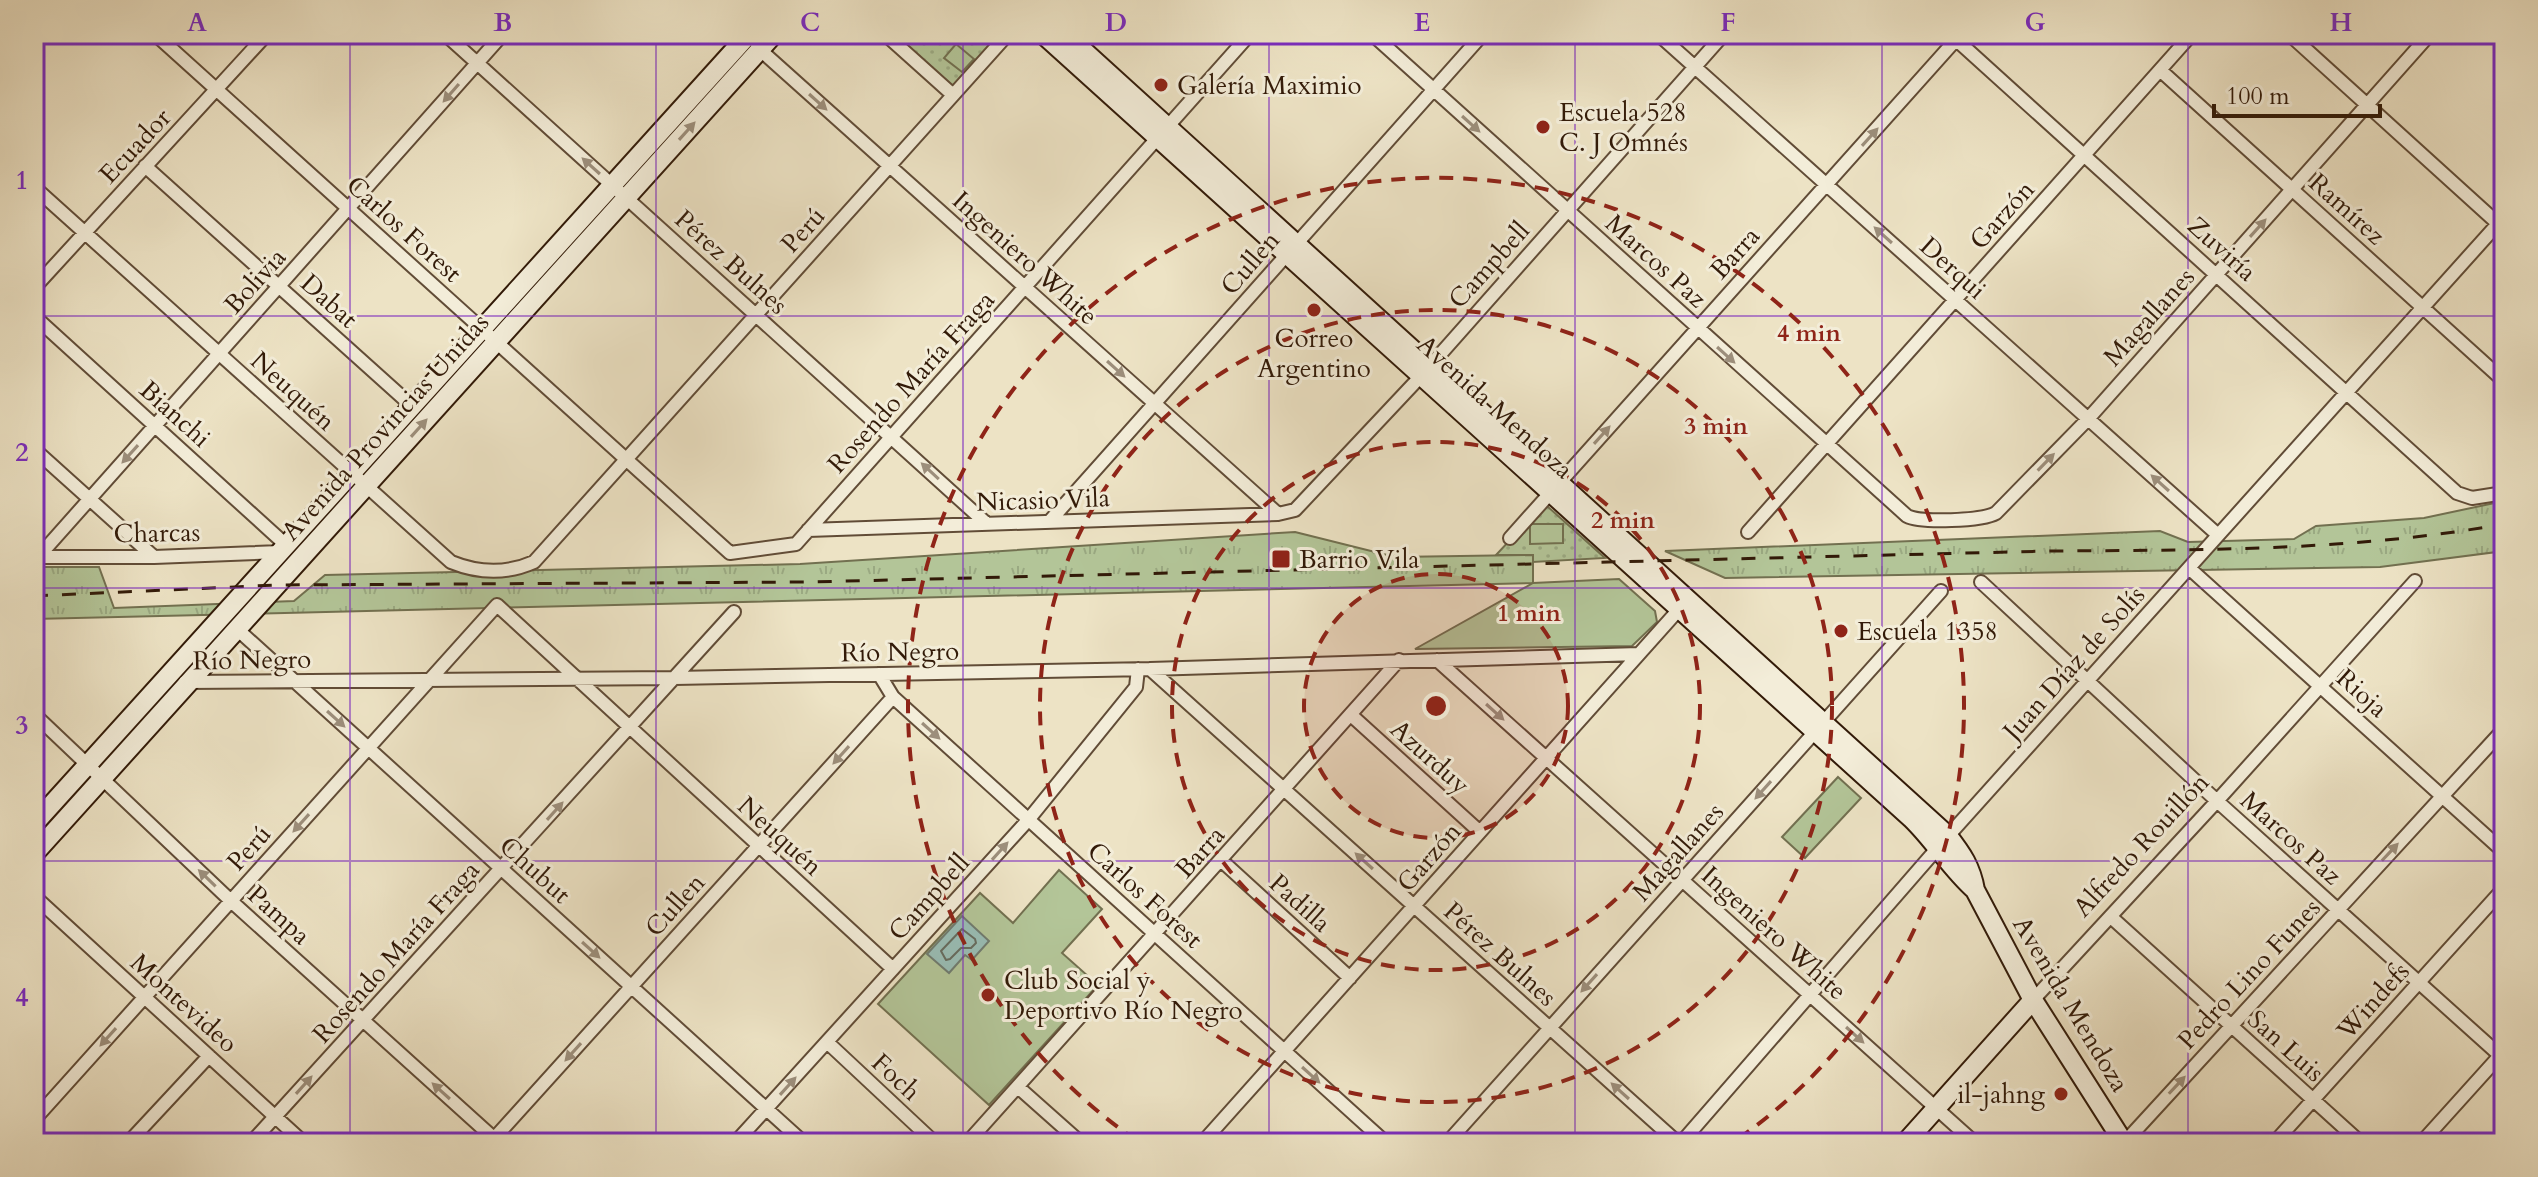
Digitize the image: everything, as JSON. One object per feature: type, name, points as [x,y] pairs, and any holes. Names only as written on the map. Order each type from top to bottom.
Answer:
[{"type":"main road","name":"Avenida Provincias Unidas","points":[[34,854],[774,34]]},
{"type":"main road","name":"Avenida Mendoza","points":[[1043,34],[1163,133],[1820,726],[1943,842],[1965,858],[1972,872],[1975,890],[2033,1000],[2124,1143]]},
{"type":"main road","name":"Avenida Mendoza","points":[[1065,34],[1163,133]]},
{"type":"main road","name":"Avenida Provincias Unidas","points":[[34,824],[746,35]]},
{"type":"main road","name":"Alfredo Rouillón","points":[[1905,1143],[2033,1000]]},
{"type":"street","name":"Carlos Forest","points":[[155,34],[730,553],[796,544]]},
{"type":"street","name":"Ecuador","points":[[34,288],[267,34]]},
{"type":"street","name":"Pérez Bulnes","points":[[445,34],[987,524]]},
{"type":"street","name":"Bolivia","points":[[37,556],[503,34]]},
{"type":"street","points":[[885,34],[953,95]]},
{"type":"street","name":"Perú","points":[[451,562],[470,570],[517,570],[534,562],[1008,34]]},
{"type":"street","name":"Rosendo María Fraga","points":[[796,544],[1250,34]]},
{"type":"street","name":"Marcos Paz","points":[[1372,34],[1826,445],[1912,519]]},
{"type":"street","name":"Cullen","points":[[1049,522],[1483,34]]},
{"type":"street","name":"Derqui","points":[[1658,34],[2218,535]]},
{"type":"street","name":"Campbell","points":[[1278,514],[1295,510],[1425,370],[1724,34]]},
{"type":"street","name":"Garzón","points":[[1748,532],[2192,34]]},
{"type":"street","points":[[2289,34],[2502,223]]},
{"type":"street","name":"Magallanes","points":[[1912,519],[1991,517],[2088,419],[2430,34]]},
{"type":"street","name":"Ingeniero White","points":[[746,35],[1278,514]]},
{"type":"street","name":"Zuviría","points":[[1956,36],[2464,497],[2504,493]]},
{"type":"street","name":"Barra","points":[[1510,538],[1827,185],[1956,36]]},
{"type":"street","name":"Ramírez","points":[[2160,70],[2504,381]]},
{"type":"street","name":"Dabat","points":[[145,166],[412,406]]},
{"type":"street","name":"Neuquén","points":[[34,187],[451,562]]},
{"type":"street","name":"Juan Díaz de Solís","points":[[1679,1143],[1943,842],[2347,391],[2502,223]]},
{"type":"street","name":"Bianchi","points":[[34,316],[283,548]]},
{"type":"street","points":[[34,449],[154,557]]},
{"type":"street","name":"Nicasio Vila","points":[[808,530],[1278,514]]},
{"type":"street","name":"Charcas","points":[[37,556],[154,557],[283,548]]},
{"type":"street","name":"Rioja","points":[[2189,568],[2504,852]]},
{"type":"street","name":"Alfredo Rouillón","points":[[2033,1000],[2415,581]]},
{"type":"street","name":"Marcos Paz","points":[[1981,582],[2217,801],[2503,1055]]},
{"type":"street","name":"Magallanes","points":[[1447,1143],[1941,591]]},
{"type":"street","name":"Garzón","points":[[1202,1143],[1684,604]]},
{"type":"street","name":"Perú","points":[[34,1120],[497,605]]},
{"type":"street","name":"Neuquén","points":[[497,605],[893,969]]},
{"type":"street","name":"Rosendo María Fraga","points":[[251,1143],[734,612]]},
{"type":"street","name":"Chubut","points":[[237,629],[804,1143]]},
{"type":"street","name":"Río Negro","points":[[161,683],[1144,669],[1639,654]]},
{"type":"street","name":"Barra","points":[[967,1143],[1399,660]]},
{"type":"street","name":"Ingeniero White","points":[[1437,660],[1975,1143]]},
{"type":"street","name":"Pérez Bulnes","points":[[1144,669],[1284,789],[1679,1143]]},
{"type":"street","name":"Campbell","points":[[735,1143],[1029,819],[1136,687],[1144,669]]},
{"type":"street","name":"Carlos Forest","points":[[879,674],[893,697],[1386,1143]]},
{"type":"street","name":"Cullen","points":[[494,1141],[893,697]]},
{"type":"street","name":"Pampa","points":[[34,714],[231,901],[494,1141]]},
{"type":"street","name":"Azurduy","points":[[1351,715],[1480,832]]},
{"type":"street","name":"Pedro Lino Funes","points":[[2124,1143],[2504,729]]},
{"type":"street","name":"Padilla","points":[[1222,861],[1350,978]]},
{"type":"street","name":"Windefs","points":[[2274,1143],[2504,888]]},
{"type":"street","name":"Montevideo","points":[[34,896],[304,1143]]},
{"type":"street","name":"San Luis","points":[[2111,917],[2361,1143]]},
{"type":"street","name":"Foch","points":[[827,1042],[935,1143]]},
{"type":"street","points":[[2421,1143],[2503,1055]]},
{"type":"street","points":[[128,1143],[209,1056]]},
{"type":"street","points":[[1018,1087],[1081,1143]]},
{"type":"green space","points":[[885,34],[1008,34],[953,95]]},
{"type":"green space","points":[[956,44],[974,59],[962,72],[944,58]]},
{"type":"green space","points":[[2504,501],[2504,551],[2380,567],[1725,578],[1665,551],[2160,531],[2188,542],[2294,539],[2316,526],[2424,518]]},
{"type":"green space","points":[[1547,506],[1605,558],[1533,562],[1533,555],[1496,555],[1541,507]]},
{"type":"green space","points":[[1530,524],[1563,524],[1563,543],[1530,544]]},
{"type":"green space","points":[[1295,532],[1395,557],[1533,555],[1533,583],[34,619],[34,567],[99,567],[114,608],[294,601],[325,575],[800,564]]},
{"type":"green space","points":[[1619,579],[1655,611],[1657,622],[1632,646],[1415,649],[1533,583]]},
{"type":"green space","points":[[1838,777],[1861,798],[1805,858],[1782,837]]},
{"type":"green space","name":"Club Social y Deportivo Río Negro","points":[[1059,870],[1102,909],[1062,953],[1098,985],[989,1105],[878,1004],[980,893],[1013,923]]},
{"type":"water","points":[[962,916],[989,941],[972,960],[965,955],[949,973],[927,954]]},
{"type":"railway","points":[[34,596],[277,585],[810,582],[2221,549],[2335,544],[2504,524]]},
{"type":"place","name":"Galería Maximio","points":[[1161,85]]},
{"type":"place","name":"Escuela 528 C. J Omnés","points":[[1543,127]]},
{"type":"place","name":"Correo Argentino","points":[[1314,310]]},
{"type":"place","name":"Barrio Vila","points":[[1281,559]]},
{"type":"place","name":"Escuela 1358","points":[[1841,631]]},
{"type":"place","name":"Club Social y Deportivo Río Negro","points":[[988,995]]},
{"type":"place","name":"il-jahng","points":[[2061,1094]]}]
